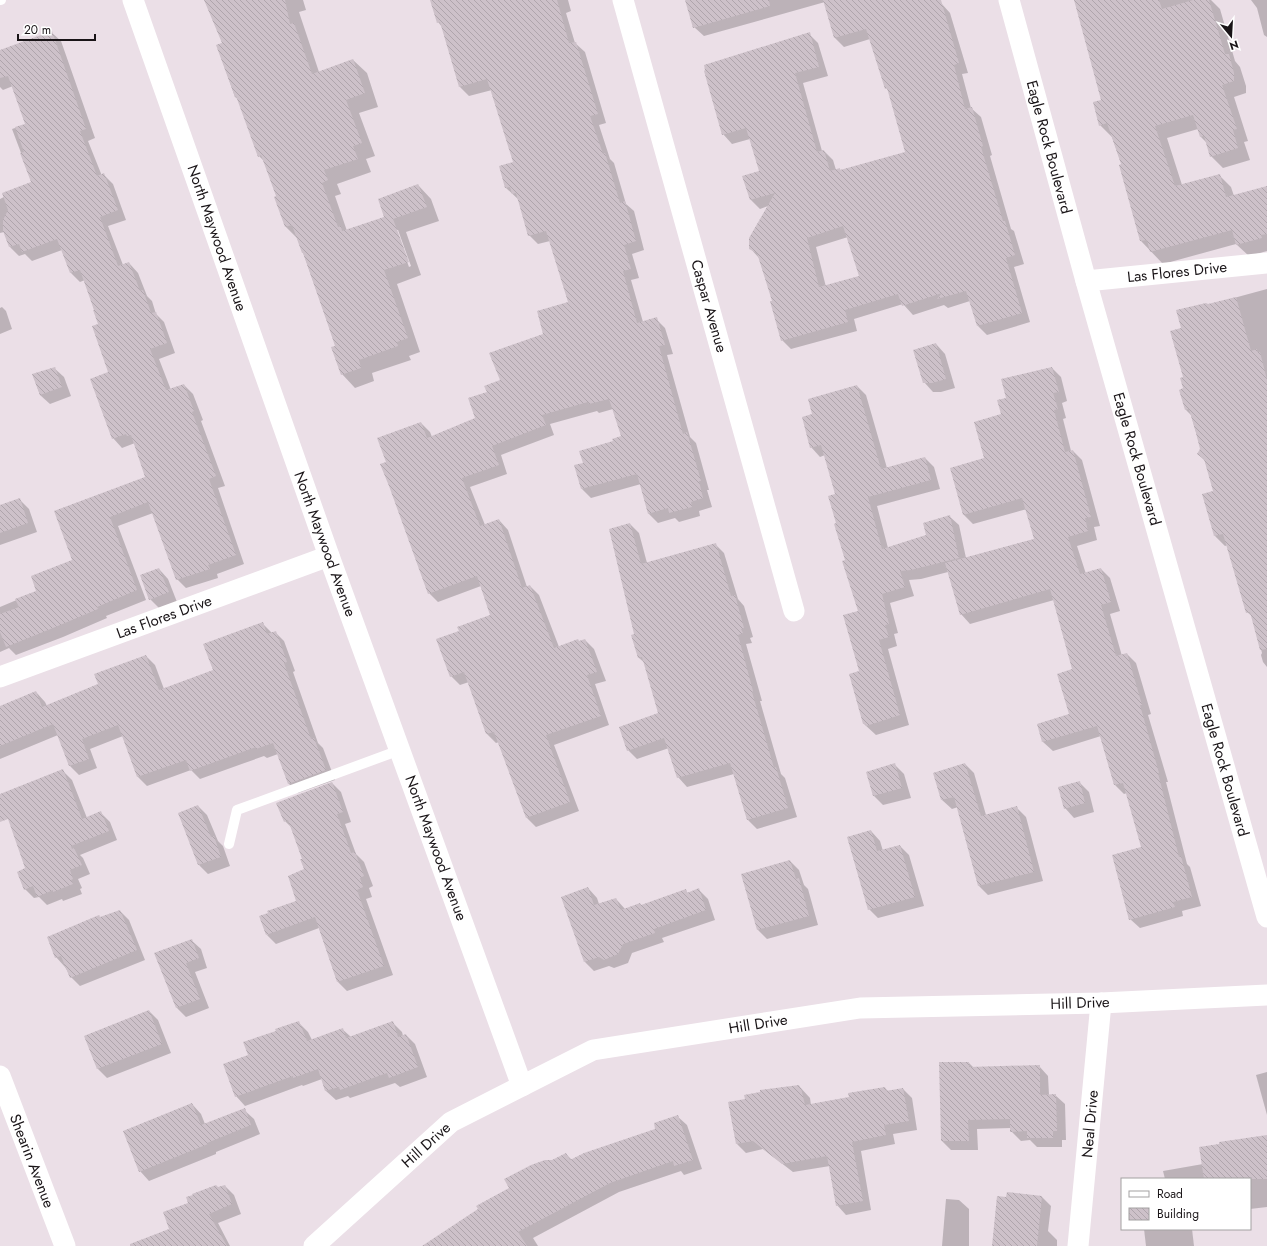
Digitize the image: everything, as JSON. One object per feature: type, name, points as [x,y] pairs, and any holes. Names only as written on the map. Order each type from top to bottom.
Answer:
[{"type":"street","name":"North Maywood Avenue","points":[[133,0],[329,556],[522,1086]]},
{"type":"street","name":"Caspar Avenue","points":[[623,0],[794,612]]},
{"type":"street","name":"Eagle Rock Boulevard","points":[[1009,0],[1086,281],[1267,917]]},
{"type":"street","name":"Las Flores Drive","points":[[1086,281],[1267,263]]},
{"type":"street","name":"Las Flores Drive","points":[[0,677],[329,556]]},
{"type":"street","name":"Hill Drive","points":[[314,1246],[451,1122],[593,1050],[860,1008],[1101,1003],[1267,994]]},
{"type":"street","name":"Neal Drive","points":[[1078,1246],[1101,1003]]},
{"type":"street","name":"Shearin Avenue","points":[[0,1076],[65,1246]]},
{"type":"lane","points":[[229,844],[237,810],[400,750]]},
{"type":"building","points":[[204,0],[285,0],[290,24],[294,23],[312,74],[353,59],[365,93],[346,100],[362,143],[353,146],[358,159],[324,170],[328,180],[322,183],[338,227],[341,226],[342,231],[384,217],[378,199],[418,184],[427,207],[393,219],[409,262],[384,270],[408,338],[397,342],[398,346],[359,360],[361,368],[341,375],[331,347],[335,346],[303,253],[292,225],[285,227],[274,197],[276,196],[261,155],[258,157],[216,45],[222,43]]},
{"type":"building","points":[[430,0],[557,0],[569,43],[576,42],[598,114],[590,116],[603,154],[605,153],[620,203],[625,201],[636,241],[624,245],[631,269],[623,271],[637,323],[657,317],[665,345],[659,346],[683,434],[687,432],[701,481],[699,481],[703,498],[691,502],[692,507],[669,513],[668,508],[648,514],[637,474],[581,489],[574,465],[583,463],[579,451],[613,441],[612,439],[621,436],[609,399],[589,404],[588,402],[542,415],[546,425],[492,446],[499,465],[462,478],[480,526],[499,519],[522,588],[530,585],[554,648],[578,639],[579,641],[585,639],[597,672],[587,675],[601,716],[546,735],[570,802],[526,818],[494,732],[486,734],[464,672],[450,677],[436,639],[459,631],[457,627],[490,615],[477,576],[428,594],[380,464],[386,462],[377,438],[421,422],[427,438],[475,418],[468,398],[487,392],[484,386],[500,380],[489,353],[543,334],[537,311],[568,302],[546,231],[528,236],[516,193],[512,194],[510,187],[505,188],[499,166],[513,162],[487,79],[459,87],[440,22],[437,23]]},
{"type":"building","points":[[685,0],[769,0],[770,6],[693,28]]},
{"type":"building","points":[[823,0],[941,0],[959,63],[954,65],[965,109],[972,107],[983,146],[981,147],[1003,221],[1005,221],[1015,255],[1006,258],[1022,313],[977,326],[966,291],[937,299],[942,293],[902,306],[898,294],[845,310],[848,322],[781,341],[770,301],[772,301],[757,253],[749,249],[749,238],[775,193],[750,200],[742,176],[759,171],[746,128],[722,135],[704,71],[704,65],[810,32],[819,67],[795,73],[817,152],[824,150],[830,171],[840,168],[840,170],[905,152],[887,88],[885,89],[866,29],[834,38]],"holes":[[[843,226],[859,276],[819,287],[807,238]]]},
{"type":"building","points":[[1074,0],[1159,0],[1162,9],[1193,0],[1209,0],[1225,54],[1229,54],[1234,73],[1234,81],[1222,85],[1237,129],[1233,130],[1238,148],[1210,157],[1204,136],[1200,137],[1193,115],[1155,126],[1175,186],[1220,174],[1226,197],[1267,186],[1267,234],[1261,235],[1262,238],[1236,245],[1232,230],[1150,252],[1147,240],[1140,241],[1119,165],[1121,164],[1107,123],[1099,126],[1093,102],[1101,100]]},
{"type":"building","points":[[52,31],[86,129],[80,131],[97,176],[104,173],[118,210],[100,217],[118,266],[129,262],[140,291],[143,290],[151,313],[156,312],[167,343],[150,349],[166,390],[184,384],[194,411],[192,412],[216,476],[209,479],[236,555],[208,565],[210,569],[176,580],[148,502],[110,517],[137,590],[97,607],[98,609],[6,647],[0,632],[0,614],[19,607],[15,599],[36,591],[31,576],[72,560],[54,511],[145,477],[131,435],[127,436],[126,434],[112,439],[90,379],[108,372],[92,326],[98,324],[80,270],[70,273],[57,239],[22,252],[19,244],[9,247],[3,231],[3,220],[8,210],[2,193],[31,182],[20,153],[24,152],[15,127],[25,124],[8,76],[0,78],[0,50]]},
{"type":"building","points":[[1236,297],[1251,351],[1257,349],[1257,352],[1260,352],[1267,380],[1267,649],[1260,650],[1250,612],[1246,613],[1223,534],[1214,536],[1202,494],[1213,491],[1204,459],[1197,454],[1200,449],[1189,409],[1185,410],[1179,390],[1183,388],[1180,378],[1183,377],[1170,331],[1181,328],[1176,310]]},
{"type":"building","points":[[936,343],[946,379],[932,383],[923,383],[913,350]]},
{"type":"building","points":[[55,367],[62,387],[40,395],[32,374]]},
{"type":"building","points":[[1052,367],[1059,392],[1053,393],[1058,409],[1054,410],[1065,452],[1073,450],[1091,517],[1085,518],[1088,531],[1068,537],[1080,574],[1101,568],[1111,602],[1101,605],[1116,656],[1127,653],[1142,705],[1140,705],[1159,773],[1179,857],[1181,856],[1192,897],[1173,902],[1175,907],[1129,920],[1112,855],[1141,847],[1123,783],[1114,785],[1097,726],[1042,742],[1037,724],[1069,714],[1057,674],[1072,669],[1050,589],[960,615],[945,563],[1034,539],[1022,498],[963,515],[950,468],[984,458],[974,422],[1001,414],[997,400],[1006,398],[1001,379]]},
{"type":"building","points":[[857,385],[881,469],[925,457],[931,480],[868,497],[882,549],[926,535],[923,523],[950,515],[959,558],[911,570],[900,571],[905,587],[882,594],[889,624],[885,625],[889,637],[879,640],[900,715],[866,726],[863,724],[849,674],[859,671],[843,615],[858,611],[842,561],[845,560],[834,524],[836,523],[828,496],[835,494],[821,445],[810,448],[802,417],[812,414],[808,399]]},
{"type":"building","points":[[20,498],[28,523],[0,533],[0,505]]},
{"type":"building","points":[[630,523],[641,564],[716,543],[731,596],[735,595],[744,628],[741,629],[743,633],[738,635],[753,691],[752,692],[774,768],[776,767],[788,808],[747,820],[730,763],[677,778],[664,738],[627,751],[619,727],[658,713],[642,657],[638,658],[631,635],[634,634],[609,529]]},
{"type":"building","points":[[159,568],[169,592],[149,600],[140,575]]},
{"type":"building","points":[[263,622],[267,634],[276,631],[287,662],[284,663],[311,739],[314,738],[326,770],[288,784],[273,743],[256,749],[256,747],[190,771],[186,760],[137,777],[118,725],[82,739],[89,759],[69,766],[53,724],[0,746],[0,706],[36,691],[42,707],[98,684],[94,674],[146,655],[159,690],[213,670],[203,644]]},
{"type":"building","points":[[895,763],[902,788],[873,796],[866,772]]},
{"type":"building","points":[[965,763],[981,816],[1017,806],[1034,872],[978,886],[954,797],[941,800],[933,773]]},
{"type":"building","points":[[63,769],[82,819],[101,811],[109,831],[71,846],[72,849],[74,848],[82,865],[70,870],[73,884],[37,897],[33,886],[24,890],[17,872],[25,868],[8,819],[0,822],[0,794]]},
{"type":"building","points":[[1080,781],[1085,803],[1064,809],[1058,787]]},
{"type":"building","points":[[332,782],[343,812],[337,814],[351,853],[355,852],[364,876],[360,878],[363,887],[357,890],[384,966],[337,982],[315,917],[266,935],[259,916],[268,913],[267,911],[296,901],[288,876],[304,869],[300,859],[302,859],[288,820],[284,822],[276,803]]},
{"type":"building","points":[[198,805],[211,837],[214,836],[221,857],[198,865],[178,813]]},
{"type":"building","points":[[871,830],[877,851],[900,845],[915,897],[868,910],[847,837]]},
{"type":"building","points":[[790,860],[796,879],[799,878],[809,916],[757,930],[741,874]]},
{"type":"building","points":[[588,887],[594,905],[616,898],[621,910],[640,903],[641,905],[686,889],[687,893],[699,888],[706,910],[654,929],[655,933],[623,944],[618,954],[604,960],[599,957],[584,962],[561,897]]},
{"type":"building","points":[[120,910],[137,950],[70,978],[61,956],[55,958],[47,937],[99,915],[100,917]]},
{"type":"building","points":[[192,939],[199,958],[186,963],[200,999],[176,1008],[154,953]]},
{"type":"building","points":[[149,1010],[162,1044],[97,1069],[84,1036]]},
{"type":"building","points":[[299,1021],[307,1041],[343,1028],[346,1038],[393,1021],[398,1037],[406,1034],[418,1067],[389,1078],[387,1073],[340,1090],[339,1087],[325,1091],[318,1069],[293,1078],[293,1076],[235,1097],[223,1064],[248,1055],[243,1042],[276,1031],[275,1029]]},
{"type":"building","points":[[939,1062],[969,1062],[969,1067],[1040,1065],[1040,1095],[1056,1094],[1057,1131],[1053,1131],[1053,1138],[1027,1138],[1027,1131],[1010,1132],[1010,1119],[968,1120],[969,1141],[941,1141]]},
{"type":"building","points":[[799,1085],[805,1105],[849,1097],[848,1093],[885,1087],[886,1091],[903,1088],[909,1121],[884,1125],[886,1135],[852,1142],[863,1201],[836,1206],[827,1156],[782,1164],[753,1141],[736,1144],[728,1102],[745,1099],[744,1095],[760,1092],[760,1090]]},
{"type":"building","points":[[192,1103],[201,1125],[245,1108],[251,1125],[139,1172],[123,1131]]},
{"type":"building","points":[[678,1115],[693,1160],[674,1166],[673,1161],[610,1183],[518,1232],[527,1246],[422,1246],[478,1209],[476,1206],[509,1188],[504,1179],[531,1165],[545,1160],[552,1160],[566,1153],[570,1160],[584,1153],[655,1129],[654,1123]]},
{"type":"building","points":[[1267,1135],[1267,1179],[1204,1178],[1199,1147],[1219,1144],[1219,1142]]},
{"type":"building","points":[[216,1185],[218,1187],[225,1185],[232,1204],[209,1214],[227,1246],[130,1246],[130,1244],[169,1229],[163,1212],[188,1203],[186,1197]]},
{"type":"building","points":[[1007,1192],[1042,1196],[1037,1246],[992,1246],[997,1196],[1006,1197]]}]
